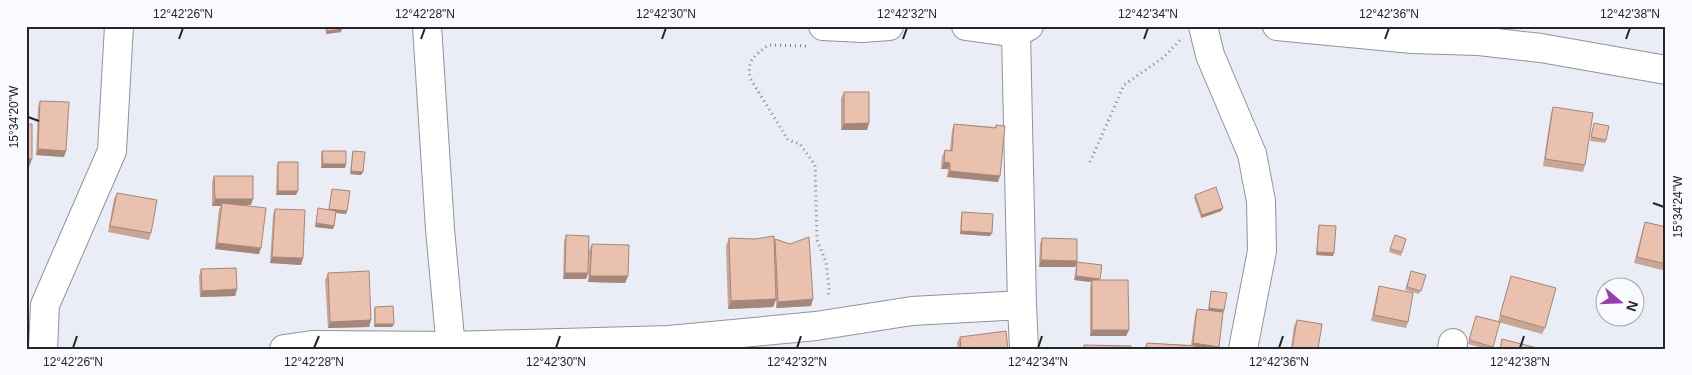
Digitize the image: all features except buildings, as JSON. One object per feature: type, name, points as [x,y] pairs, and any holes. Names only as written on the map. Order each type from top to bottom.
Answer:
[{"type":"street","points":[[43,349],[44,305],[112,150],[119,26]]},
{"type":"street","points":[[427,26],[440,229],[451,347]]},
{"type":"street","points":[[815,36],[862,28],[889,26]]},
{"type":"street","points":[[966,26],[1021,28],[1022,305],[1024,349]]},
{"type":"street","points":[[1277,26],[1325,29],[1412,40],[1486,34],[1550,50],[1666,70]]},
{"type":"street","points":[[1195,29],[1210,55],[1252,154],[1261,202],[1262,251],[1243,349]]},
{"type":"street","points":[[284,349],[312,345],[451,347],[669,340],[816,326],[912,311],[1022,305]]},
{"type":"path","points":[[1090,162],[1124,85],[1164,57],[1195,29]]},
{"type":"path","points":[[815,36],[768,44],[752,58],[749,68],[750,78],[788,140],[800,144],[815,165],[817,240],[826,262],[829,290],[825,313],[816,326]]}]
